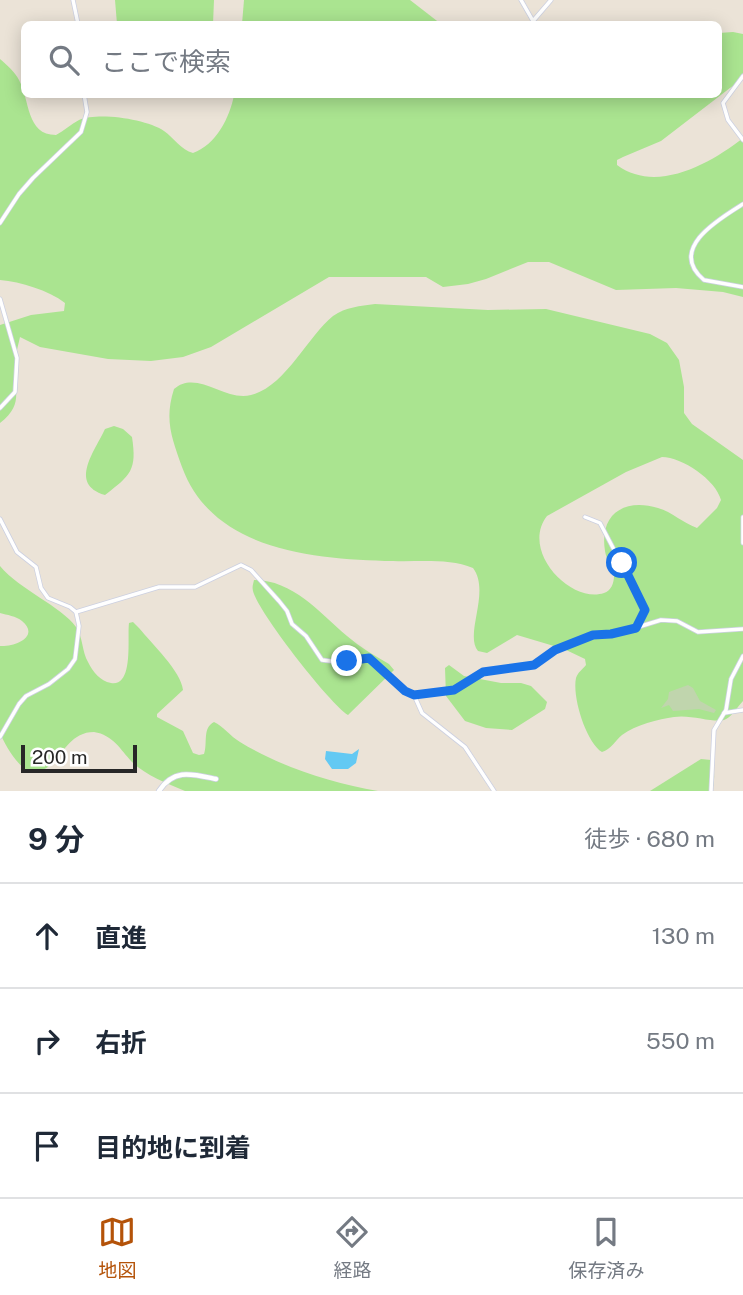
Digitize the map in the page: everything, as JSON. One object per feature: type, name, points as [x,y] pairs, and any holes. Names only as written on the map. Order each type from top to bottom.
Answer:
[{"type":"street","points":[[72,0],[77,21]]},
{"type":"street","points":[[521,0],[533,21],[551,0]]},
{"type":"street","points":[[743,76],[723,103],[727,120],[743,140]]},
{"type":"street","points":[[0,223],[19,194],[81,132],[87,112],[85,98]]},
{"type":"street","points":[[743,204],[707,227],[692,250],[694,269],[704,280],[743,287]]},
{"type":"street","points":[[0,299],[17,358],[15,392],[0,408]]},
{"type":"street","points":[[586,517],[600,523],[643,605],[645,613],[636,628]]},
{"type":"street","points":[[743,517],[743,543]]},
{"type":"street","points":[[0,519],[17,552],[36,567],[41,588],[48,598],[76,612],[79,626],[75,659],[60,676],[26,696],[0,737]]},
{"type":"street","points":[[76,612],[159,587],[195,587],[241,565],[251,570],[279,601],[292,624],[306,636],[322,660],[338,662],[369,658],[405,691],[414,695],[454,690],[483,672],[534,665],[555,650],[593,635],[611,634],[661,620],[671,620],[698,632],[743,629]]},
{"type":"street","points":[[711,791],[714,730],[724,713],[731,680],[743,656]]},
{"type":"street","points":[[414,695],[422,713],[465,747],[494,791]]},
{"type":"street","points":[[724,713],[743,710]]},
{"type":"street","points":[[159,791],[168,779],[181,773],[216,779]]},
{"type":"green space","points":[[115,0],[214,0],[213,21],[117,21]]},
{"type":"green space","points":[[244,0],[410,0],[437,21],[242,21]]},
{"type":"green space","points":[[722,33],[743,34],[743,78],[722,94]]},
{"type":"green space","points":[[0,59],[17,77],[21,84],[21,98],[26,98],[34,123],[46,133],[56,135],[79,120],[88,118],[122,118],[156,127],[193,153],[209,144],[221,129],[233,98],[717,98],[661,141],[617,160],[617,165],[648,177],[665,176],[699,166],[743,138],[743,297],[723,292],[676,288],[616,290],[549,262],[528,262],[486,279],[443,287],[426,277],[329,277],[211,347],[183,357],[151,361],[108,359],[40,347],[20,337],[15,362],[15,403],[0,423],[0,325],[31,315],[64,311],[65,303],[34,287],[0,280]]},
{"type":"green space","points":[[375,304],[488,310],[546,309],[650,334],[667,343],[679,360],[684,387],[684,413],[692,424],[743,460],[743,701],[729,717],[719,721],[680,716],[654,721],[627,731],[602,752],[586,729],[576,696],[576,678],[586,665],[585,659],[564,649],[517,635],[487,653],[478,651],[474,634],[479,589],[473,568],[444,562],[332,557],[270,545],[242,534],[217,517],[197,495],[182,467],[170,429],[174,389],[192,382],[241,396],[263,390],[285,372],[333,316],[348,309]],"holes":[[[662,457],[688,465],[712,485],[721,500],[717,508],[697,528],[658,508],[646,505],[625,507],[610,518],[606,527],[605,551],[614,576],[610,589],[604,593],[591,594],[577,591],[564,583],[544,559],[540,544],[540,530],[547,516],[626,472]]]},
{"type":"green space","points":[[114,426],[123,429],[132,437],[133,465],[126,477],[105,495],[94,490],[88,483],[87,466],[105,429]]},
{"type":"green space","points":[[0,566],[18,583],[69,619],[78,631],[90,666],[97,676],[107,682],[118,682],[123,677],[128,660],[129,623],[133,622],[165,658],[181,683],[183,690],[157,717],[183,731],[193,753],[204,754],[208,728],[214,722],[240,742],[289,766],[324,779],[378,791],[185,791],[144,771],[111,739],[94,732],[85,733],[70,742],[47,768],[33,773],[27,770],[15,759],[0,733],[0,646],[19,642],[27,636],[28,631],[20,619],[0,613]]},
{"type":"green space","points":[[254,580],[268,581],[293,591],[352,640],[394,670],[348,715],[326,694],[267,618],[253,591]]},
{"type":"green space","points":[[449,665],[464,676],[531,686],[547,702],[545,709],[512,730],[486,728],[465,721],[446,696],[445,668]]},
{"type":"green space","points":[[688,685],[693,688],[700,701],[716,710],[714,713],[699,709],[673,711],[669,705],[661,708],[668,699],[669,692]]},
{"type":"green space","points":[[701,759],[711,760],[714,775],[712,791],[650,791]]},
{"type":"water","points":[[359,749],[356,763],[348,769],[332,769],[325,759],[326,751],[352,754]]},
{"type":"route","points":[[347,661],[369,658],[405,691],[414,695],[454,690],[483,672],[534,665],[565,645],[593,635],[636,628],[645,610],[622,563]]}]
